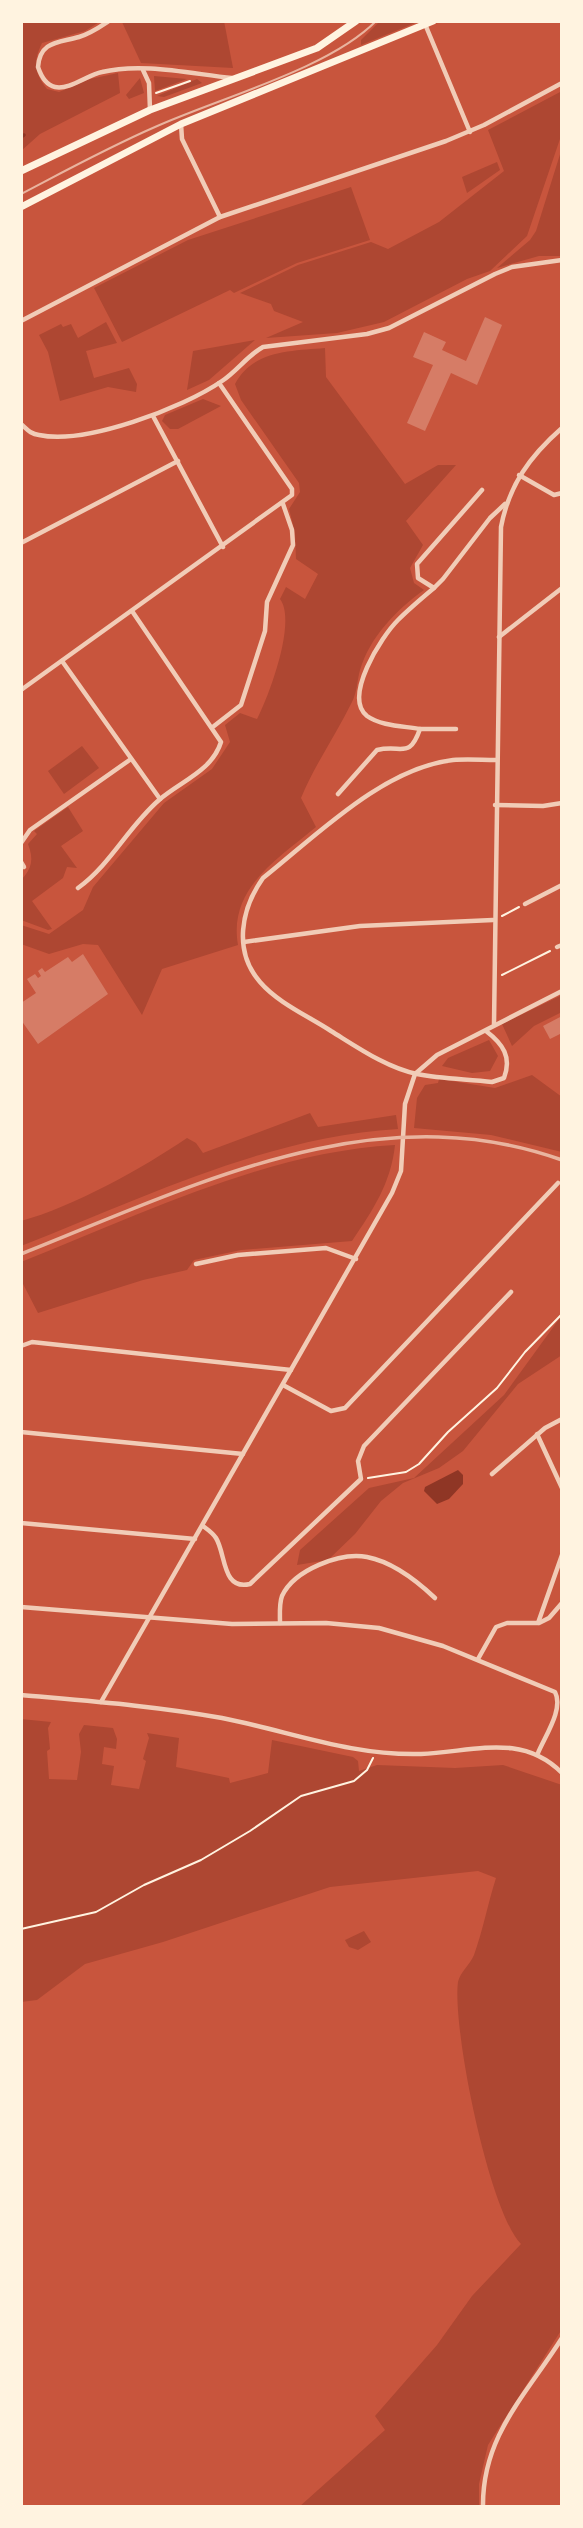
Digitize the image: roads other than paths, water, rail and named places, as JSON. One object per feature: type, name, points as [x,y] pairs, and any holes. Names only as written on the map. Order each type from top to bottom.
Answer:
[{"type":"main road","points":[[21,171],[149,110],[317,48],[356,21]]},
{"type":"main road","points":[[21,207],[181,124],[429,23]]},
{"type":"street","points":[[109,21],[81,37],[53,42],[44,48],[39,57],[38,68],[42,76],[57,88],[103,71],[143,70],[236,79]]},
{"type":"street","points":[[429,23],[470,132]]},
{"type":"street","points":[[143,70],[149,83],[149,110]]},
{"type":"street","points":[[21,321],[220,217],[470,132],[562,83]]},
{"type":"street","points":[[181,124],[182,139],[220,217]]},
{"type":"street","points":[[22,435],[30,433],[60,438],[153,416],[219,383],[250,354],[263,347],[367,334],[388,328],[458,291],[512,267],[562,260]]},
{"type":"street","points":[[21,690],[292,495],[292,489],[219,383]]},
{"type":"street","points":[[153,416],[223,547]]},
{"type":"street","points":[[22,423],[30,433]]},
{"type":"street","points":[[456,729],[420,729],[379,722],[365,715],[358,702],[359,689],[371,659],[396,622],[435,588],[505,504],[519,475],[535,453],[562,428]]},
{"type":"street","points":[[21,543],[178,461]]},
{"type":"street","points":[[519,475],[554,495],[562,493]]},
{"type":"street","points":[[435,588],[418,578],[417,564],[482,489]]},
{"type":"street","points":[[214,726],[241,705],[265,631],[267,602],[293,545],[283,504]]},
{"type":"street","points":[[494,1024],[499,551],[505,504]]},
{"type":"street","points":[[499,638],[562,588]]},
{"type":"street","points":[[78,888],[99,872],[141,817],[218,754],[222,742],[214,726],[132,611]]},
{"type":"street","points":[[62,661],[160,799]]},
{"type":"street","points":[[338,794],[377,750],[409,749],[415,744],[420,729]]},
{"type":"street","points":[[21,843],[30,830],[131,759]]},
{"type":"street","points":[[485,1031],[502,1044],[508,1056],[504,1079],[492,1082],[415,1074],[364,1052],[274,995],[259,981],[248,960],[242,918],[250,896],[263,878],[369,792],[390,780],[451,760],[496,761]]},
{"type":"street","points":[[495,805],[543,806],[562,803]]},
{"type":"street","points":[[525,904],[562,885]]},
{"type":"street","points":[[244,942],[360,926],[494,920]]},
{"type":"street","points":[[101,1702],[392,1193],[401,1171],[405,1104],[415,1074],[438,1055],[562,991]]},
{"type":"street","points":[[283,1385],[331,1410],[345,1409],[558,1183]]},
{"type":"street","points":[[196,1264],[238,1255],[326,1248],[356,1259]]},
{"type":"street","points":[[203,1526],[216,1538],[231,1580],[246,1585],[361,1479],[358,1461],[364,1446],[511,1292]]},
{"type":"street","points":[[21,1346],[32,1342],[291,1370]]},
{"type":"street","points":[[492,1474],[537,1434],[562,1419]]},
{"type":"street","points":[[21,1432],[243,1454]]},
{"type":"street","points":[[537,1434],[562,1488]]},
{"type":"street","points":[[21,1523],[195,1539]]},
{"type":"street","points":[[538,1623],[562,1555]]},
{"type":"street","points":[[280,1623],[279,1608],[288,1588],[331,1560],[366,1557],[384,1563],[412,1578],[435,1598]]},
{"type":"street","points":[[478,1660],[496,1627],[507,1623],[538,1623],[549,1618],[562,1603]]},
{"type":"street","points":[[21,1607],[232,1624],[280,1623],[379,1628],[413,1636],[555,1692],[559,1699],[558,1708],[538,1753]]},
{"type":"street","points":[[21,1695],[223,1718],[376,1753],[420,1754],[503,1747],[538,1753],[562,1773]]},
{"type":"street","points":[[483,2507],[484,2473],[494,2444],[562,2338]]},
{"type":"tram line","points":[[21,194],[138,135],[331,54],[376,21]]},
{"type":"railway","points":[[21,1254],[218,1177],[286,1156],[354,1142],[422,1137],[492,1142],[562,1160]]}]
